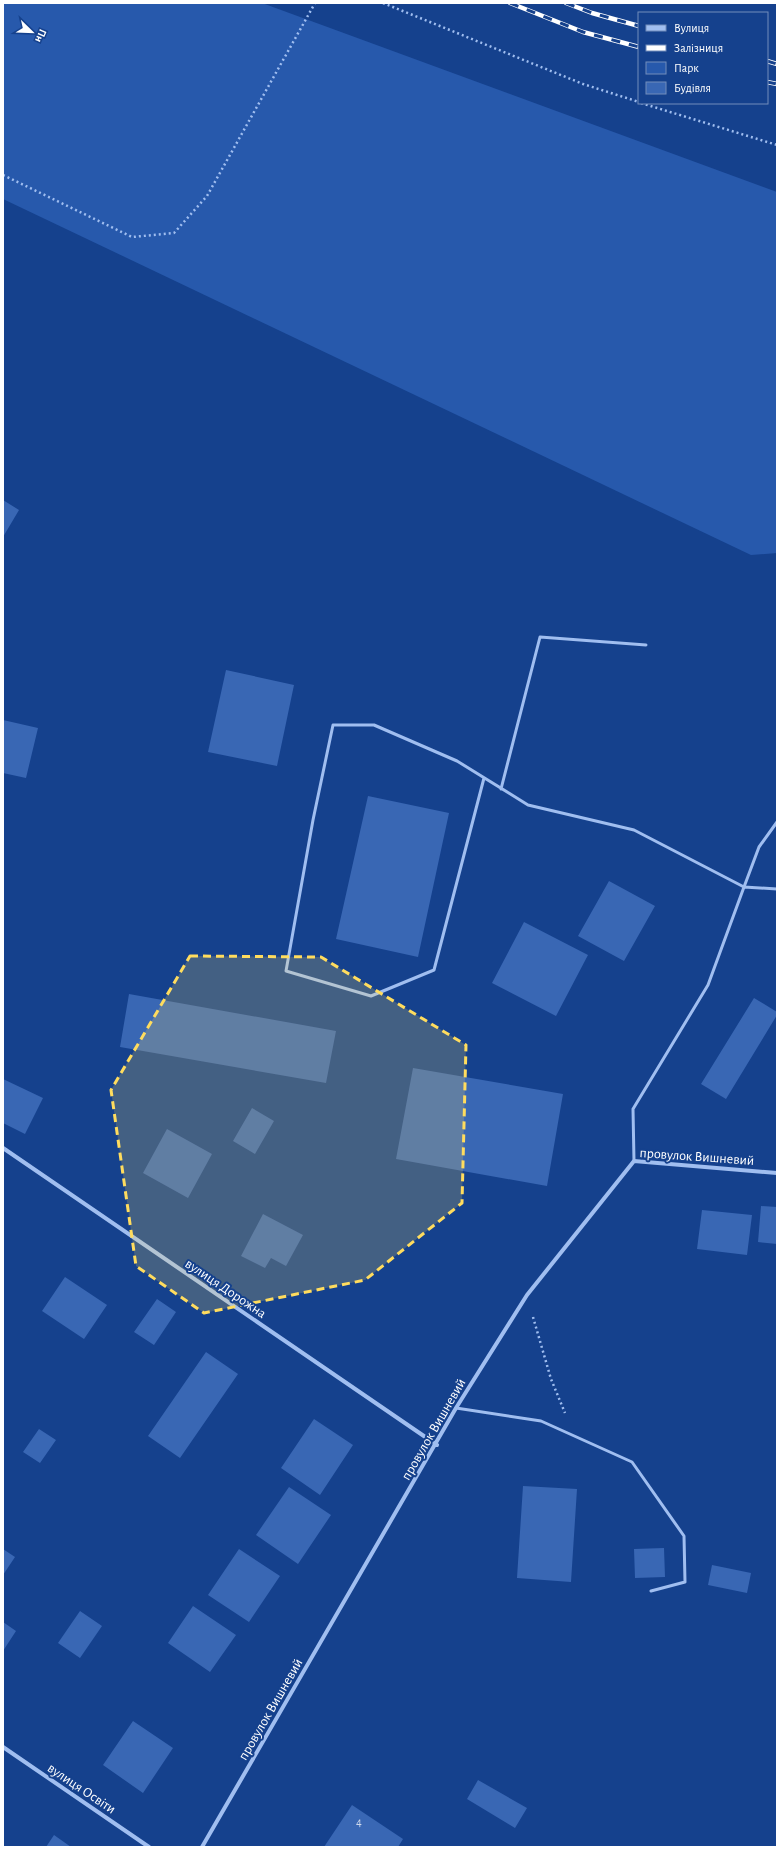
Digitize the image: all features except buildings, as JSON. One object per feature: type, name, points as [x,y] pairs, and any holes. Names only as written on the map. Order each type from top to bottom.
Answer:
[{"type":"street","name":"вулиця Дорожна","points":[[3,1148],[437,1445]]},
{"type":"street","name":"провулок Вишневий","points":[[202,1847],[437,1445],[456,1408],[527,1295],[634,1162],[777,1173]]},
{"type":"street","name":"вулиця Освіти","points":[[3,1748],[149,1847]]},
{"type":"lane","points":[[501,789],[540,637],[646,645]]},
{"type":"lane","points":[[484,778],[434,970],[371,996],[286,971],[313,820],[333,725],[374,725],[457,761],[528,805],[634,830],[744,887],[777,889]]},
{"type":"lane","points":[[634,1162],[633,1109],[708,985],[759,847],[777,822]]},
{"type":"lane","points":[[456,1408],[541,1421],[632,1462],[684,1536],[685,1582],[651,1591]]},
{"type":"path","points":[[3,175],[132,237],[174,233],[207,196],[315,3]]},
{"type":"path","points":[[383,3],[583,84],[638,102]]},
{"type":"path","points":[[643,104],[777,145]]},
{"type":"path","points":[[527,1295],[551,1379],[574,1436]]},
{"type":"highlighted area","points":[[190,956],[321,957],[466,1045],[462,1203],[365,1280],[204,1313],[136,1266],[111,1090]]},
{"type":"green space","points":[[3,3],[262,3],[777,192],[777,553],[751,555],[3,199]]},
{"type":"railway","points":[[510,3],[583,32],[638,47]]},
{"type":"railway","points":[[566,3],[592,13],[638,26]]},
{"type":"railway","points":[[768,61],[777,64]]},
{"type":"railway","points":[[768,82],[777,84]]}]
